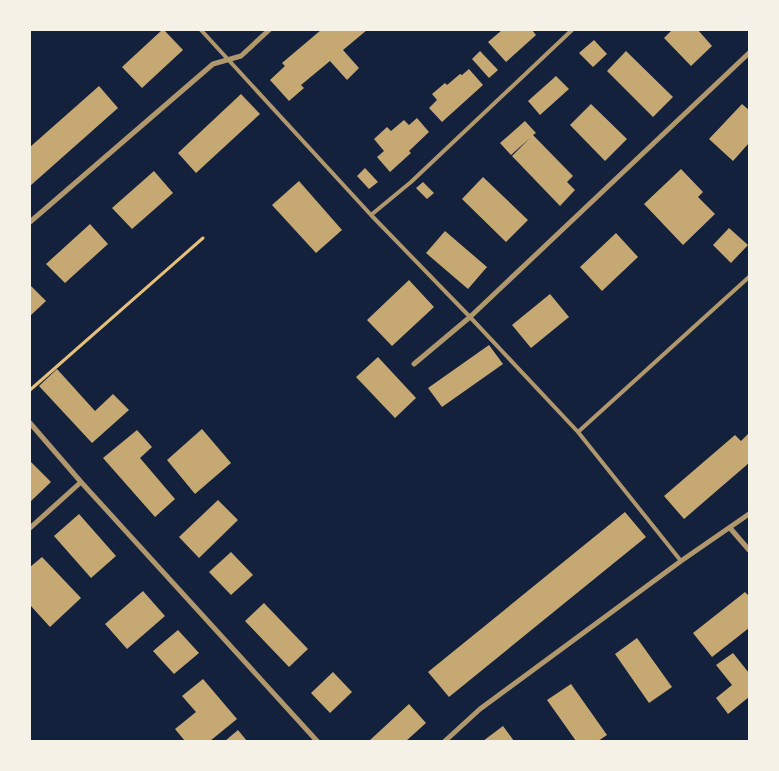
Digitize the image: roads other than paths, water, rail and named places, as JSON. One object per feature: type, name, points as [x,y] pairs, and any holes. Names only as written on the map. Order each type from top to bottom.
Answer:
[{"type":"street","points":[[30,222],[214,64],[241,56],[269,30]]},
{"type":"street","points":[[414,364],[470,317],[749,53]]},
{"type":"street","points":[[30,423],[81,482],[317,741]]},
{"type":"street","points":[[30,528],[81,482]]},
{"type":"street","points":[[445,741],[480,709],[681,561],[749,514]]},
{"type":"street","points":[[730,528],[749,550]]},
{"type":"lane","points":[[201,30],[371,215],[578,432],[681,561]]},
{"type":"lane","points":[[371,215],[411,182],[572,30]]},
{"type":"lane","points":[[578,432],[749,277]]}]
